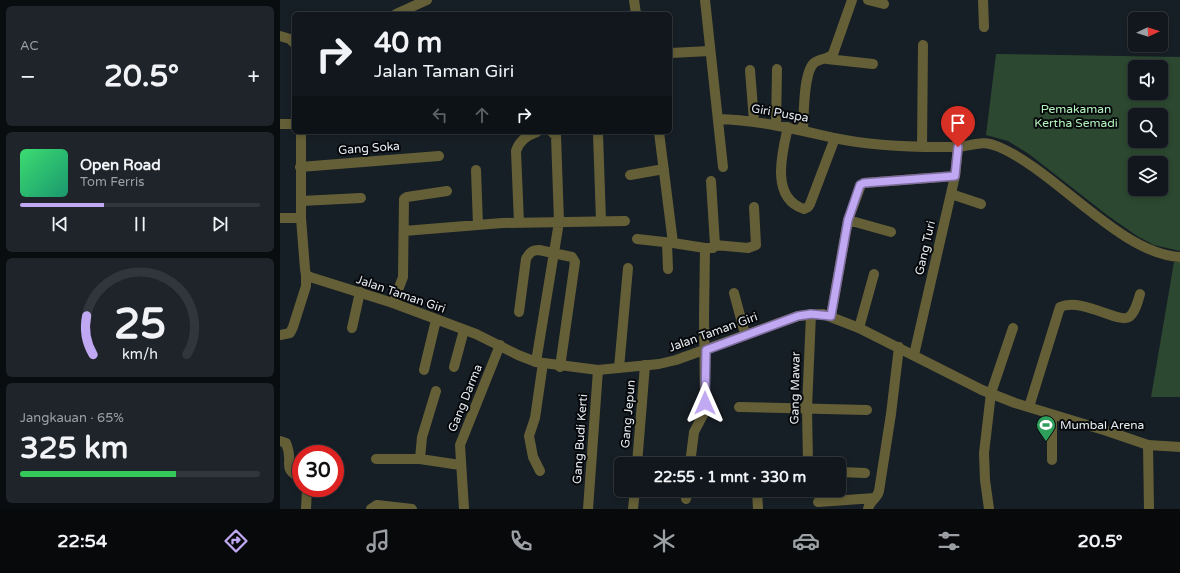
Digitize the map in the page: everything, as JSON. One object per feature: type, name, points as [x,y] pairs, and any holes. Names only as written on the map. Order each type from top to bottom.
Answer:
[{"type":"street","points":[[400,12],[426,0]]},
{"type":"street","points":[[634,0],[636,12]]},
{"type":"street","points":[[705,0],[723,167]]},
{"type":"street","points":[[803,130],[808,74],[815,63],[827,59],[833,54],[852,0]]},
{"type":"street","points":[[868,0],[884,4]]},
{"type":"street","points":[[983,0],[984,27]]},
{"type":"street","points":[[280,36],[292,42]]},
{"type":"street","points":[[922,147],[923,45]]},
{"type":"street","points":[[672,53],[710,51]]},
{"type":"street","points":[[827,59],[873,64]]},
{"type":"street","points":[[776,125],[777,69]]},
{"type":"street","points":[[750,70],[754,121]]},
{"type":"street","name":"Giri Puspa","points":[[718,119],[754,121],[803,130],[835,138],[922,147],[958,147],[984,142],[999,147],[1028,164],[1090,211],[1139,244],[1165,256],[1180,257]]},
{"type":"street","points":[[280,124],[292,124]]},
{"type":"street","points":[[788,127],[781,175],[783,190],[785,195],[804,209],[810,204],[835,138]]},
{"type":"street","points":[[280,335],[290,333],[306,286],[301,218],[300,134]]},
{"type":"street","points":[[519,223],[516,151],[517,146],[522,140],[533,134]]},
{"type":"street","points":[[540,471],[533,457],[528,436],[535,418],[553,252],[559,222],[556,136],[554,134]]},
{"type":"street","points":[[598,134],[601,221]]},
{"type":"street","points":[[659,134],[670,243],[668,269]]},
{"type":"street","name":"Gang Turi","points":[[914,355],[955,176],[958,147]]},
{"type":"street","name":"Gang Soka","points":[[300,167],[440,156]]},
{"type":"street","points":[[476,170],[478,225]]},
{"type":"street","points":[[630,175],[664,170]]},
{"type":"street","points":[[831,316],[848,220],[859,188],[864,183],[955,176]]},
{"type":"street","points":[[691,457],[694,432],[704,413],[706,350],[704,318],[710,247],[711,181]]},
{"type":"street","points":[[393,303],[403,277],[405,198],[447,191]]},
{"type":"street","points":[[951,194],[981,204]]},
{"type":"street","points":[[301,201],[361,198]]},
{"type":"street","points":[[637,239],[710,247],[748,248],[756,245],[754,206]]},
{"type":"street","points":[[280,218],[301,218]]},
{"type":"street","points":[[848,220],[891,232]]},
{"type":"street","points":[[404,231],[519,223],[625,221]]},
{"type":"street","points":[[519,312],[526,259],[529,254],[535,250],[553,252],[572,257],[575,262],[560,366]]},
{"type":"street","points":[[619,368],[628,268]]},
{"type":"street","name":"Jalan Taman Giri","points":[[306,274],[328,283],[393,303],[464,330],[500,345],[518,355],[540,363],[598,370],[676,360],[798,316],[811,314],[831,316],[899,347],[991,393],[1052,416],[1107,431],[1148,445],[1180,447]]},
{"type":"street","points":[[859,328],[874,274]]},
{"type":"street","points":[[352,328],[360,292]]},
{"type":"street","points":[[734,293],[745,334]]},
{"type":"street","points":[[1029,407],[1060,307],[1070,304],[1084,306],[1118,318],[1126,318],[1130,317],[1133,312],[1140,294]]},
{"type":"street","name":"Gang Mawar","points":[[808,457],[807,408],[811,314]]},
{"type":"street","points":[[424,370],[436,320]]},
{"type":"street","points":[[990,509],[985,480],[984,453],[991,393],[1013,328]]},
{"type":"street","points":[[454,367],[464,330]]},
{"type":"street","name":"Gang Darma","points":[[464,509],[460,465],[460,445],[500,345]]},
{"type":"street","points":[[868,509],[869,504],[879,491],[892,414],[899,347]]},
{"type":"street","name":"Gang Jepun","points":[[638,457],[645,365]]},
{"type":"street","name":"Gang Budi Kerti","points":[[588,509],[598,370]]},
{"type":"street","points":[[420,459],[422,437],[436,391]]},
{"type":"street","points":[[739,407],[866,410]]},
{"type":"street","points":[[1052,416],[1052,460]]},
{"type":"street","points":[[280,441],[286,443],[289,450],[287,470],[289,474],[292,475]]},
{"type":"street","points":[[1148,445],[1149,509]]},
{"type":"street","points":[[376,459],[420,459],[460,465]]},
{"type":"street","points":[[846,472],[865,473]]},
{"type":"street","points":[[306,509],[307,497]]},
{"type":"street","points":[[633,509],[634,497]]},
{"type":"street","points":[[757,497],[758,509]]},
{"type":"street","points":[[818,502],[875,498]]},
{"type":"street","points":[[371,509],[376,505],[412,509]]},
{"type":"green space","name":"Pemakaman Kertha Semadi","points":[[996,54],[1180,57],[1180,251],[1154,245],[1137,236],[1107,215],[1029,154],[1008,141],[986,135]]},
{"type":"green space","points":[[1174,262],[1180,262],[1180,397],[1151,397]]},
{"type":"place","name":"Mumbal Arena","points":[[1046,442]]},
{"type":"route","points":[[705,403],[706,350],[745,334],[798,316],[811,314],[831,316],[848,220],[860,185],[864,183],[955,176],[958,147]]}]
